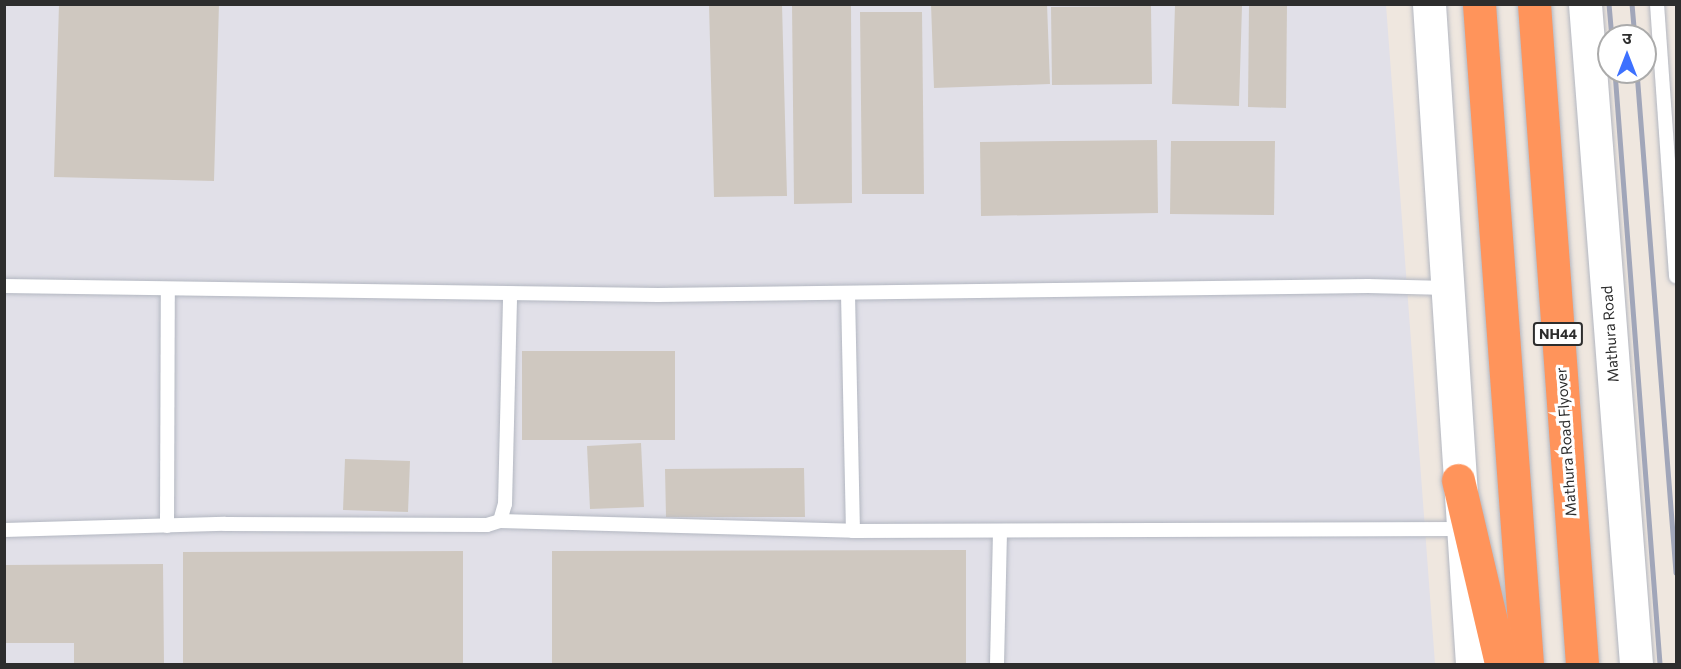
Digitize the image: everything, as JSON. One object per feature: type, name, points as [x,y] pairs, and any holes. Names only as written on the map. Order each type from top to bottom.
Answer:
[{"type":"highway","points":[[1479,4],[1527,664]]},
{"type":"highway","name":"Mathura Road Flyover","points":[[1534,4],[1582,664]]},
{"type":"highway","points":[[1458,480],[1501,664]]},
{"type":"main road","points":[[1429,4],[1458,480],[1472,664]]},
{"type":"main road","name":"Mathura Road","points":[[1585,4],[1636,664]]},
{"type":"lane","points":[[1657,4],[1673,192],[1677,276]]},
{"type":"lane","points":[[4,286],[510,293],[848,294],[1368,286],[1448,288]]},
{"type":"lane","points":[[167,526],[168,289]]},
{"type":"lane","points":[[500,521],[505,504],[510,293]]},
{"type":"lane","points":[[848,294],[853,531]]},
{"type":"lane","points":[[4,530],[167,526],[487,525],[500,521],[853,531],[1462,529]]},
{"type":"lane","points":[[997,664],[999,531]]},
{"type":"shaded area","points":[[4,5],[1386,5],[1435,664],[5,664]]},
{"type":"building","points":[[59,4],[219,4],[214,181],[54,177]]},
{"type":"building","points":[[709,4],[782,4],[787,196],[714,197]]},
{"type":"building","points":[[792,4],[851,4],[852,203],[794,204]]},
{"type":"building","points":[[931,4],[1047,4],[1050,84],[934,88]]},
{"type":"building","points":[[1249,4],[1287,5],[1286,108],[1248,107]]},
{"type":"building","points":[[1175,5],[1242,6],[1239,106],[1172,104]]},
{"type":"building","points":[[1151,6],[1152,84],[1052,85],[1051,7]]},
{"type":"building","points":[[860,12],[922,12],[924,194],[862,194]]},
{"type":"building","points":[[1157,140],[1158,213],[981,216],[980,142]]},
{"type":"building","points":[[1171,141],[1275,141],[1274,215],[1170,214]]},
{"type":"building","points":[[522,351],[675,351],[675,440],[522,440]]},
{"type":"building","points":[[641,443],[644,507],[590,509],[587,446]]},
{"type":"building","points":[[345,459],[410,461],[408,512],[343,510]]},
{"type":"building","points":[[804,468],[805,517],[666,517],[665,469]]},
{"type":"building","points":[[966,550],[966,664],[552,664],[552,551]]},
{"type":"building","points":[[463,551],[463,664],[183,664],[183,552]]},
{"type":"building","points":[[163,564],[164,664],[74,664],[74,643],[4,643],[4,565]]},
{"type":"railway","points":[[1609,4],[1611,24]]},
{"type":"railway","points":[[1632,4],[1634,24]]},
{"type":"railway","points":[[1616,84],[1660,664]]},
{"type":"railway","points":[[1638,84],[1676,572]]}]
